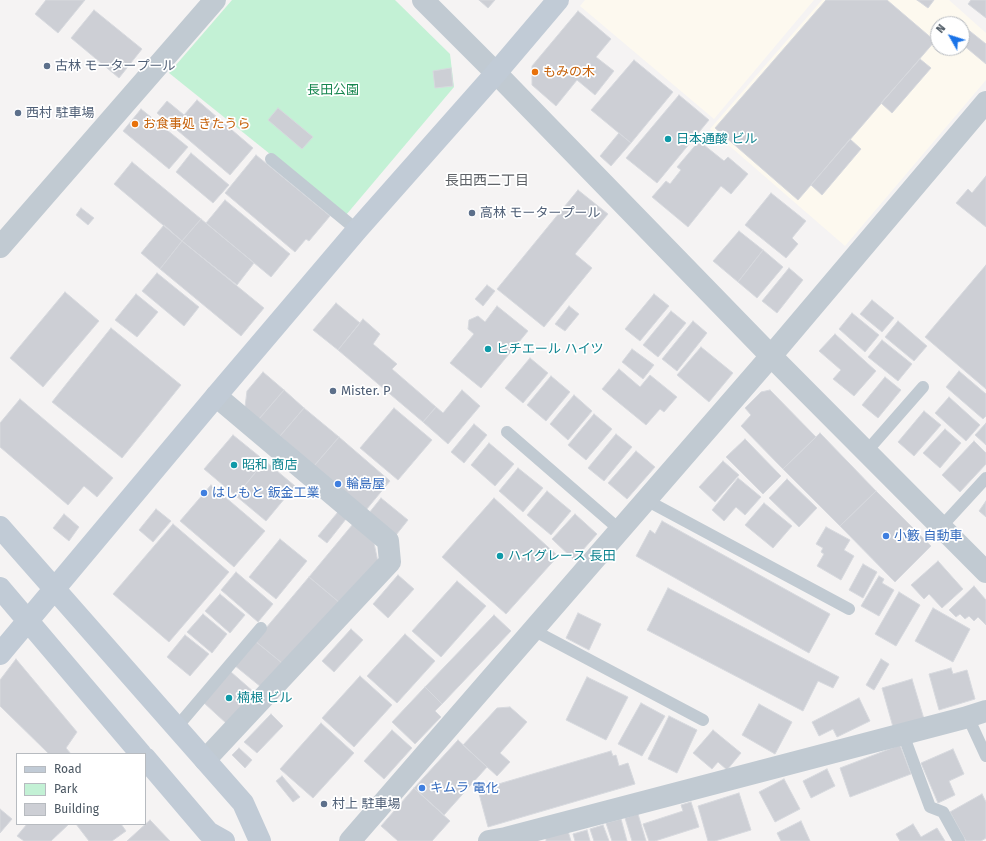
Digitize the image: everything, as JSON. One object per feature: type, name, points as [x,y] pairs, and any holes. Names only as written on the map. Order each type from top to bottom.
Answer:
[{"type":"street","points":[[0,247],[215,0]]},
{"type":"street","points":[[423,0],[771,356],[986,572]]},
{"type":"street","points":[[0,654],[357,230],[496,73],[558,0]]},
{"type":"street","points":[[350,841],[771,356],[986,102]]},
{"type":"street","points":[[205,760],[390,562],[388,541],[216,396]]},
{"type":"street","points":[[0,527],[243,803],[260,841]]},
{"type":"street","points":[[0,588],[140,753]]},
{"type":"street","points":[[501,840],[977,714]]},
{"type":"street","points":[[146,759],[208,832],[224,841]]},
{"type":"lane","points":[[271,159],[357,230]]},
{"type":"lane","points":[[866,452],[923,387]]},
{"type":"lane","points":[[507,432],[620,530]]},
{"type":"lane","points":[[941,528],[986,478]]},
{"type":"lane","points":[[646,500],[849,609]]},
{"type":"lane","points":[[176,728],[261,628]]},
{"type":"lane","points":[[533,630],[704,720]]},
{"type":"lane","points":[[977,714],[986,756]]},
{"type":"lane","points":[[904,734],[930,807],[943,812],[959,841]]},
{"type":"shaded area","points":[[585,0],[814,0],[714,119],[580,6]]},
{"type":"shaded area","points":[[822,0],[949,0],[967,16],[930,16],[930,56],[970,56],[970,19],[986,33],[986,80],[845,246],[710,129]]},
{"type":"green space","name":"長田公園","points":[[232,0],[395,0],[450,54],[454,87],[346,215],[169,73]]},
{"type":"building","points":[[46,0],[85,0],[58,33],[35,14]]},
{"type":"building","points":[[479,0],[495,0],[488,8]]},
{"type":"building","points":[[826,0],[887,0],[930,37],[930,47],[798,200],[715,128]]},
{"type":"building","points":[[917,0],[934,0],[928,8]]},
{"type":"building","points":[[971,0],[986,0],[986,18],[968,4]]},
{"type":"building","points":[[94,10],[142,49],[119,78],[71,38]]},
{"type":"building","points":[[578,11],[611,39],[596,57],[614,71],[595,95],[577,80],[556,106],[532,85],[532,66]]},
{"type":"building","points":[[970,31],[986,44],[986,64],[970,51]]},
{"type":"building","points":[[920,59],[931,68],[892,113],[881,103]]},
{"type":"building","points":[[634,60],[673,92],[631,143],[591,110]]},
{"type":"building","points":[[451,68],[453,86],[435,88],[433,71]]},
{"type":"building","name":"日本通酸 ビル","points":[[679,95],[709,120],[657,183],[626,158]]},
{"type":"building","points":[[197,100],[253,148],[230,175],[157,113],[167,101],[184,115]]},
{"type":"building","points":[[278,108],[313,137],[302,149],[268,120]]},
{"type":"building","points":[[141,109],[188,147],[169,169],[123,131]]},
{"type":"building","points":[[619,133],[631,143],[611,166],[600,156]]},
{"type":"building","points":[[850,139],[861,149],[822,195],[811,185]]},
{"type":"building","points":[[699,141],[724,161],[728,157],[748,174],[731,194],[721,186],[688,227],[652,197],[666,181],[670,184],[681,170],[677,167]]},
{"type":"building","points":[[191,153],[229,185],[213,203],[176,172]]},
{"type":"building","points":[[256,155],[330,216],[309,241],[306,239],[295,252],[225,193]]},
{"type":"building","points":[[132,162],[201,219],[182,241],[114,184]]},
{"type":"building","points":[[986,176],[986,227],[956,203],[968,189],[972,193]]},
{"type":"building","points":[[578,190],[608,214],[575,254],[592,268],[544,327],[497,289]]},
{"type":"building","points":[[771,193],[806,221],[792,238],[798,244],[786,258],[745,225]]},
{"type":"building","points":[[225,200],[290,254],[271,277],[206,223]]},
{"type":"building","points":[[81,208],[94,218],[88,225],[76,215]]},
{"type":"building","points":[[201,219],[254,263],[237,285],[182,241]]},
{"type":"building","points":[[164,225],[182,241],[160,269],[141,253]]},
{"type":"building","points":[[739,231],[763,250],[738,282],[713,261]]},
{"type":"building","points":[[182,241],[264,308],[241,336],[160,269]]},
{"type":"building","points":[[763,250],[783,267],[757,298],[738,282]]},
{"type":"building","points":[[986,265],[986,389],[925,337]]},
{"type":"building","points":[[789,268],[803,280],[777,313],[762,301]]},
{"type":"building","points":[[157,273],[199,307],[184,326],[142,291]]},
{"type":"building","points":[[487,285],[495,291],[483,306],[475,299]]},
{"type":"building","points":[[65,292],[99,321],[43,387],[10,358]]},
{"type":"building","points":[[136,294],[158,312],[137,337],[115,320]]},
{"type":"building","points":[[654,294],[669,306],[640,341],[625,329]]},
{"type":"building","points":[[872,300],[894,318],[882,332],[860,314]]},
{"type":"building","points":[[336,303],[360,323],[338,350],[313,330]]},
{"type":"building","name":"ヒチエール ハイツ","points":[[497,306],[528,331],[481,388],[450,363],[474,334],[468,329],[469,320],[478,316],[485,322]]},
{"type":"building","points":[[569,306],[579,314],[565,331],[555,324]]},
{"type":"building","points":[[671,311],[686,323],[658,357],[643,345]]},
{"type":"building","points":[[852,313],[879,335],[865,352],[839,329]]},
{"type":"building","points":[[363,319],[380,334],[373,344],[397,364],[392,369],[436,407],[423,422],[338,350]]},
{"type":"building","points":[[693,321],[707,333],[677,371],[662,359]]},
{"type":"building","points":[[898,321],[927,346],[914,361],[885,337]]},
{"type":"building","points":[[111,328],[181,385],[122,458],[52,402]]},
{"type":"building","points":[[835,334],[876,371],[854,396],[833,379],[841,370],[819,351]]},
{"type":"building","points":[[882,340],[912,364],[898,381],[868,357]]},
{"type":"building","points":[[701,347],[733,373],[709,402],[677,375]]},
{"type":"building","points":[[632,349],[654,365],[643,379],[622,362]]},
{"type":"building","points":[[530,358],[548,373],[523,403],[505,388]]},
{"type":"building","points":[[619,369],[640,387],[650,375],[677,397],[664,412],[660,409],[646,425],[602,389]]},
{"type":"building","points":[[959,371],[986,394],[986,416],[983,419],[946,387]]},
{"type":"building","points":[[263,372],[284,390],[259,419],[245,407],[247,391]]},
{"type":"building","points":[[551,376],[570,392],[546,421],[527,405]]},
{"type":"building","points":[[885,377],[901,390],[878,418],[862,405]]},
{"type":"building","points":[[284,390],[304,408],[280,436],[259,419]]},
{"type":"building","points":[[462,390],[480,406],[448,444],[423,422],[436,407],[443,413]]},
{"type":"building","points":[[770,390],[816,437],[783,469],[741,426],[751,415],[745,408],[761,392]]},
{"type":"building","points":[[574,395],[592,411],[568,440],[550,424]]},
{"type":"building","points":[[949,397],[980,425],[966,441],[935,413]]},
{"type":"building","points":[[20,399],[113,478],[97,497],[84,486],[68,505],[0,447],[0,423]]},
{"type":"building","points":[[304,408],[339,437],[314,466],[280,436]]},
{"type":"building","points":[[394,408],[432,440],[398,480],[360,448]]},
{"type":"building","points":[[924,411],[941,425],[914,456],[898,442]]},
{"type":"building","points":[[594,414],[612,429],[586,460],[568,445]]},
{"type":"building","points":[[986,423],[986,445],[975,435]]},
{"type":"building","points":[[474,424],[487,435],[464,463],[451,452]]},
{"type":"building","points":[[945,429],[961,443],[940,468],[923,453]]},
{"type":"building","points":[[820,433],[876,491],[840,526],[783,469]]},
{"type":"building","points":[[616,434],[632,447],[604,481],[588,468]]},
{"type":"building","name":"昭和 商店","points":[[233,435],[265,461],[236,496],[204,469]]},
{"type":"building","points":[[339,437],[390,481],[366,510],[314,466]]},
{"type":"building","points":[[745,439],[781,476],[763,494],[726,457]]},
{"type":"building","points":[[974,441],[986,453],[986,464],[960,492],[942,475]]},
{"type":"building","points":[[489,443],[514,464],[495,486],[471,465]]},
{"type":"building","points":[[636,451],[655,467],[627,499],[608,483]]},
{"type":"building","points":[[265,461],[295,486],[266,521],[236,496]]},
{"type":"building","points":[[723,461],[739,475],[715,502],[699,487]]},
{"type":"building","points":[[518,468],[543,488],[523,512],[499,491]]},
{"type":"building","points":[[738,478],[761,497],[745,515],[736,507],[724,521],[712,510]]},
{"type":"building","points":[[787,479],[817,508],[799,527],[769,498]]},
{"type":"building","points":[[211,485],[265,531],[234,567],[180,521]]},
{"type":"building","points":[[547,491],[571,511],[551,535],[527,515]]},
{"type":"building","name":"小籔 自動車","points":[[876,491],[931,546],[895,582],[840,526]]},
{"type":"building","points":[[381,498],[408,520],[396,535],[369,513]]},
{"type":"building","name":"ハイグレース 長田","points":[[494,498],[558,556],[506,614],[442,557]]},
{"type":"building","points":[[986,501],[986,517],[979,511]]},
{"type":"building","points":[[764,503],[792,526],[773,548],[745,525]]},
{"type":"building","points":[[156,509],[171,521],[153,542],[139,530]]},
{"type":"building","points":[[338,512],[346,519],[327,543],[318,536]]},
{"type":"building","points":[[64,514],[79,527],[69,541],[53,528]]},
{"type":"building","points":[[575,514],[597,534],[574,560],[552,539]]},
{"type":"building","points":[[662,521],[830,614],[809,653],[636,556],[650,530],[655,534]]},
{"type":"building","points":[[173,524],[229,572],[169,642],[113,594]]},
{"type":"building","points":[[353,524],[374,543],[378,562],[340,603],[309,577]]},
{"type":"building","points":[[826,527],[850,540],[844,550],[854,556],[841,580],[817,566],[824,554],[821,552],[823,548],[816,544]]},
{"type":"building","points":[[280,539],[307,561],[276,599],[249,577]]},
{"type":"building","points":[[938,561],[963,589],[942,608],[929,594],[924,599],[911,585]]},
{"type":"building","points":[[863,564],[877,572],[863,598],[849,590]]},
{"type":"building","points":[[236,572],[273,604],[258,622],[221,590]]},
{"type":"building","points":[[398,575],[414,589],[388,618],[373,604]]},
{"type":"building","points":[[879,576],[884,579],[882,583],[894,590],[879,616],[861,606]]},
{"type":"building","points":[[309,577],[340,603],[282,663],[255,641]]},
{"type":"building","points":[[457,581],[486,606],[441,657],[412,631]]},
{"type":"building","points":[[974,586],[986,600],[986,625],[978,617],[974,621],[969,616],[965,619],[960,614],[956,617],[949,610]]},
{"type":"building","points":[[668,588],[839,677],[833,688],[818,681],[803,711],[647,630]]},
{"type":"building","points":[[899,592],[920,605],[896,646],[875,634]]},
{"type":"building","points":[[220,594],[245,615],[230,633],[205,611]]},
{"type":"building","points":[[933,608],[970,629],[953,662],[915,641]]},
{"type":"building","points":[[578,613],[601,624],[589,650],[566,638]]},
{"type":"building","points":[[203,614],[227,634],[212,653],[187,632]]},
{"type":"building","points":[[494,615],[511,631],[442,704],[425,687]]},
{"type":"building","points":[[351,629],[363,640],[334,672],[322,661]]},
{"type":"building","points":[[405,634],[435,661],[397,703],[367,676]]},
{"type":"building","points":[[185,635],[209,654],[190,676],[167,657]]},
{"type":"building","points":[[255,641],[282,663],[261,687],[234,665]]},
{"type":"building","points":[[16,659],[77,732],[66,748],[70,753],[48,753],[0,706],[0,680]]},
{"type":"building","points":[[881,659],[889,664],[874,690],[866,685]]},
{"type":"building","points":[[951,668],[953,674],[967,670],[975,699],[939,710],[929,674]]},
{"type":"building","name":"楠根 ビル","points":[[231,672],[255,693],[227,724],[203,702]]},
{"type":"building","points":[[360,676],[392,705],[354,747],[322,718]]},
{"type":"building","points":[[587,677],[628,697],[606,740],[566,720]]},
{"type":"building","points":[[912,679],[924,719],[893,727],[882,688]]},
{"type":"building","points":[[425,687],[442,704],[435,711],[441,717],[415,744],[392,722]]},
{"type":"building","points":[[859,698],[870,721],[837,737],[833,729],[819,736],[812,722]]},
{"type":"building","points":[[641,703],[665,716],[642,756],[618,744]]},
{"type":"building","points":[[759,704],[792,722],[775,754],[742,735]]},
{"type":"building","points":[[510,707],[527,722],[500,753],[510,762],[497,776],[463,745],[497,708]]},
{"type":"building","points":[[271,714],[283,726],[257,753],[244,742]]},
{"type":"building","points":[[669,716],[697,730],[677,773],[648,759]]},
{"type":"building","points":[[321,723],[354,753],[313,798],[280,769]]},
{"type":"building","points":[[392,730],[412,748],[384,779],[364,761]]},
{"type":"building","points":[[713,730],[741,753],[727,770],[718,762],[712,769],[693,753]]},
{"type":"building","points":[[458,740],[487,767],[444,815],[414,788]]},
{"type":"building","points":[[900,745],[911,774],[850,797],[840,768]]},
{"type":"building","points":[[239,748],[252,760],[245,768],[232,755]]},
{"type":"building","points":[[953,749],[964,774],[949,781],[955,795],[938,803],[921,763]]},
{"type":"building","points":[[611,751],[613,756],[616,755],[619,766],[628,763],[635,784],[488,827],[478,790]]},
{"type":"building","points":[[827,769],[835,786],[811,798],[803,781]]},
{"type":"building","points":[[282,776],[300,797],[293,802],[276,781]]},
{"type":"building","points":[[784,779],[800,809],[775,822],[759,792]]},
{"type":"building","points":[[414,788],[450,821],[432,841],[398,841],[381,826]]},
{"type":"building","points":[[739,793],[751,830],[715,841],[708,841],[698,806]]},
{"type":"building","points":[[982,794],[986,802],[986,838],[981,841],[966,841],[950,812]]},
{"type":"building","points":[[691,802],[699,827],[655,841],[649,841],[643,824],[683,811],[681,805]]},
{"type":"building","points":[[0,809],[12,819],[0,833]]},
{"type":"building","points":[[638,814],[646,841],[632,841],[625,818]]},
{"type":"building","points":[[621,819],[627,841],[612,841],[606,823]]},
{"type":"building","points":[[150,820],[170,841],[127,841]]},
{"type":"building","points":[[801,821],[810,841],[781,841],[777,833]]},
{"type":"building","points":[[913,824],[921,837],[937,828],[945,841],[900,841],[896,834]]},
{"type":"building","points":[[26,825],[68,825],[51,841],[24,841],[17,836]]},
{"type":"building","points":[[77,825],[122,825],[126,831],[112,841],[89,841]]},
{"type":"building","points":[[603,825],[609,841],[594,841],[590,829]]},
{"type":"building","points":[[587,830],[590,841],[575,841],[573,834]]},
{"type":"building","points":[[568,831],[571,841],[546,841],[546,838]]},
{"type":"place","name":"古林 モータープール","points":[[47,66]]},
{"type":"place","name":"もみの木","points":[[535,72]]},
{"type":"place","name":"西村 駐車場","points":[[18,113]]},
{"type":"place","name":"お食事処 きたうら","points":[[135,124]]},
{"type":"place","name":"日本通酸 ビル","points":[[668,139]]},
{"type":"place","name":"高林 モータープール","points":[[472,213]]},
{"type":"place","name":"ヒチエール ハイツ","points":[[488,349]]},
{"type":"place","name":"Mister. P","points":[[333,391]]},
{"type":"place","name":"昭和 商店","points":[[234,465]]},
{"type":"place","name":"輪島屋","points":[[338,484]]},
{"type":"place","name":"はしもと 鈑金工業","points":[[204,493]]},
{"type":"place","name":"小籔 自動車","points":[[886,536]]},
{"type":"place","name":"ハイグレース 長田","points":[[500,556]]},
{"type":"place","name":"楠根 ビル","points":[[229,698]]},
{"type":"place","name":"キムラ 電化","points":[[422,788]]},
{"type":"place","name":"村上 駐車場","points":[[324,804]]},
{"type":"district","name":"長田西二丁目","points":[[487,181]]}]
